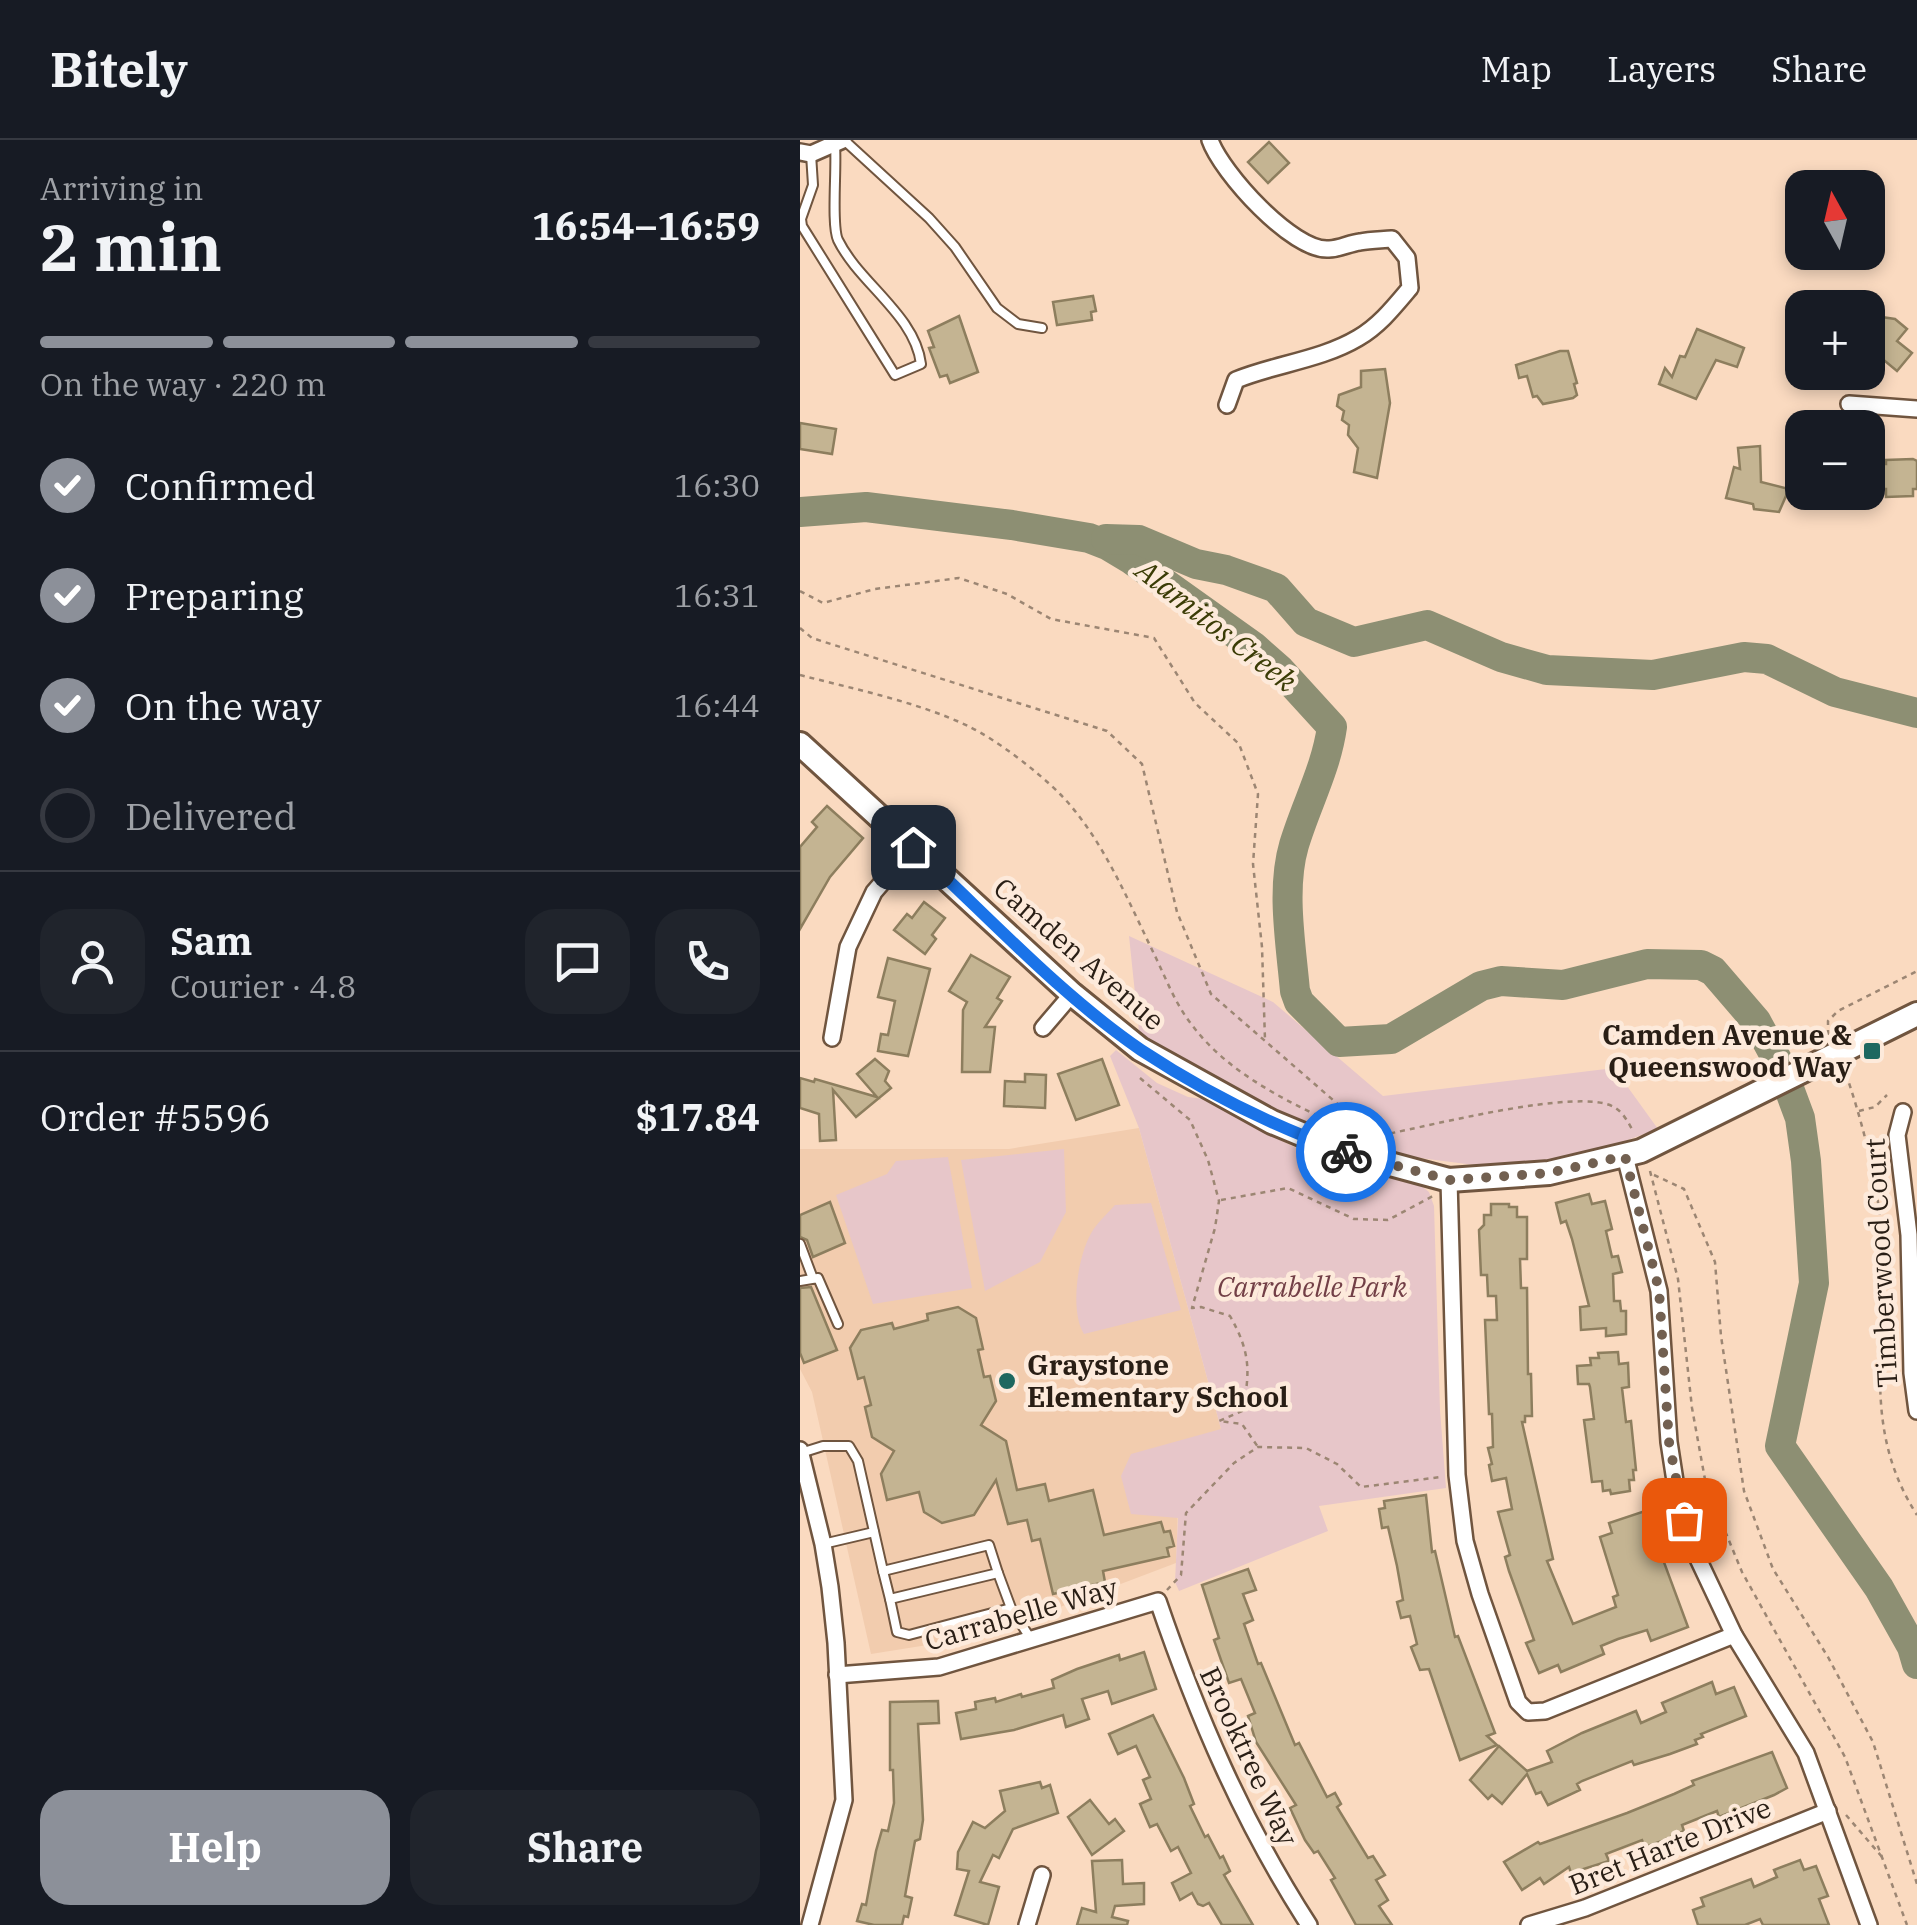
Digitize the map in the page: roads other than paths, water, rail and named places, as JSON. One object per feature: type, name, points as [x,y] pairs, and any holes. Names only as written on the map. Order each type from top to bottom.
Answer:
[{"type":"street","points":[[1210,140],[1214,154],[1243,187],[1273,220],[1300,241],[1326,250],[1392,239],[1407,258],[1410,288],[1384,319],[1358,338],[1236,380],[1227,405]]},
{"type":"street","points":[[806,153],[840,142]]},
{"type":"street","points":[[1849,404],[1917,409]]},
{"type":"street","name":"Camden Avenue","points":[[800,744],[1072,994],[1140,1049],[1272,1122],[1342,1151],[1449,1180],[1549,1173],[1690,1129],[1830,1052],[1917,1014]]},
{"type":"street","points":[[832,1038],[848,946],[874,892],[913,847]]},
{"type":"street","points":[[1043,1028],[1072,994]]},
{"type":"street","name":"Timberwood Court","points":[[1902,1112],[1897,1136],[1909,1235],[1912,1373],[1917,1411]]},
{"type":"street","points":[[1630,1146],[1659,1290],[1669,1442],[1677,1494],[1692,1546],[1734,1636],[1806,1752],[1869,1925]]},
{"type":"street","points":[[1449,1180],[1457,1475],[1465,1541],[1518,1702],[1528,1712],[1545,1711],[1734,1636]]},
{"type":"street","points":[[800,1451],[806,1500],[823,1544],[836,1643],[844,1800],[810,1925]]},
{"type":"street","name":"Carrabelle Way","points":[[837,1676],[939,1666],[1158,1601]]},
{"type":"street","name":"Brooktree Way","points":[[1158,1601],[1187,1686],[1228,1784],[1308,1925]]},
{"type":"street","name":"Bret Harte Drive","points":[[1530,1925],[1585,1908],[1828,1810]]},
{"type":"street","points":[[1027,1925],[1042,1875]]},
{"type":"lane","points":[[806,153],[812,185],[802,226],[895,375],[910,371],[921,364],[919,350],[857,268],[834,228],[840,142]]},
{"type":"lane","points":[[840,142],[929,218],[998,308],[1018,324],[1042,328]]},
{"type":"lane","points":[[800,1244],[812,1276]]},
{"type":"lane","points":[[800,1281],[818,1278],[838,1324]]},
{"type":"lane","points":[[800,1451],[848,1446],[858,1461],[898,1632],[909,1634],[1011,1608]]},
{"type":"lane","points":[[823,1544],[874,1532]]},
{"type":"lane","points":[[884,1570],[989,1545],[1011,1608],[1032,1640]]},
{"type":"lane","points":[[890,1599],[998,1573]]},
{"type":"waterway","name":"Alamitos Creek","points":[[800,512],[866,507],[1089,538],[1132,560],[1280,670],[1332,727],[1321,772],[1294,845],[1288,898],[1295,991],[1299,1002],[1339,1042],[1391,1039],[1481,986],[1501,981],[1563,985],[1647,964],[1701,965],[1713,971],[1756,1021],[1781,1067],[1800,1118],[1814,1283],[1780,1446],[1879,1588],[1912,1647],[1917,1664]]},
{"type":"waterway","points":[[1106,539],[1139,540],[1196,564],[1276,588],[1306,622],[1354,642],[1427,625],[1501,657],[1547,670],[1653,675],[1744,657],[1767,659],[1835,692],[1917,713]]},
{"type":"place","name":"Camden Avenue & Queenswood Way","points":[[1872,1051]]},
{"type":"place","name":"Graystone Elementary School","points":[[1007,1381]]},
{"type":"park label","name":"Carrabelle Park","points":[[1312,1287]]}]
